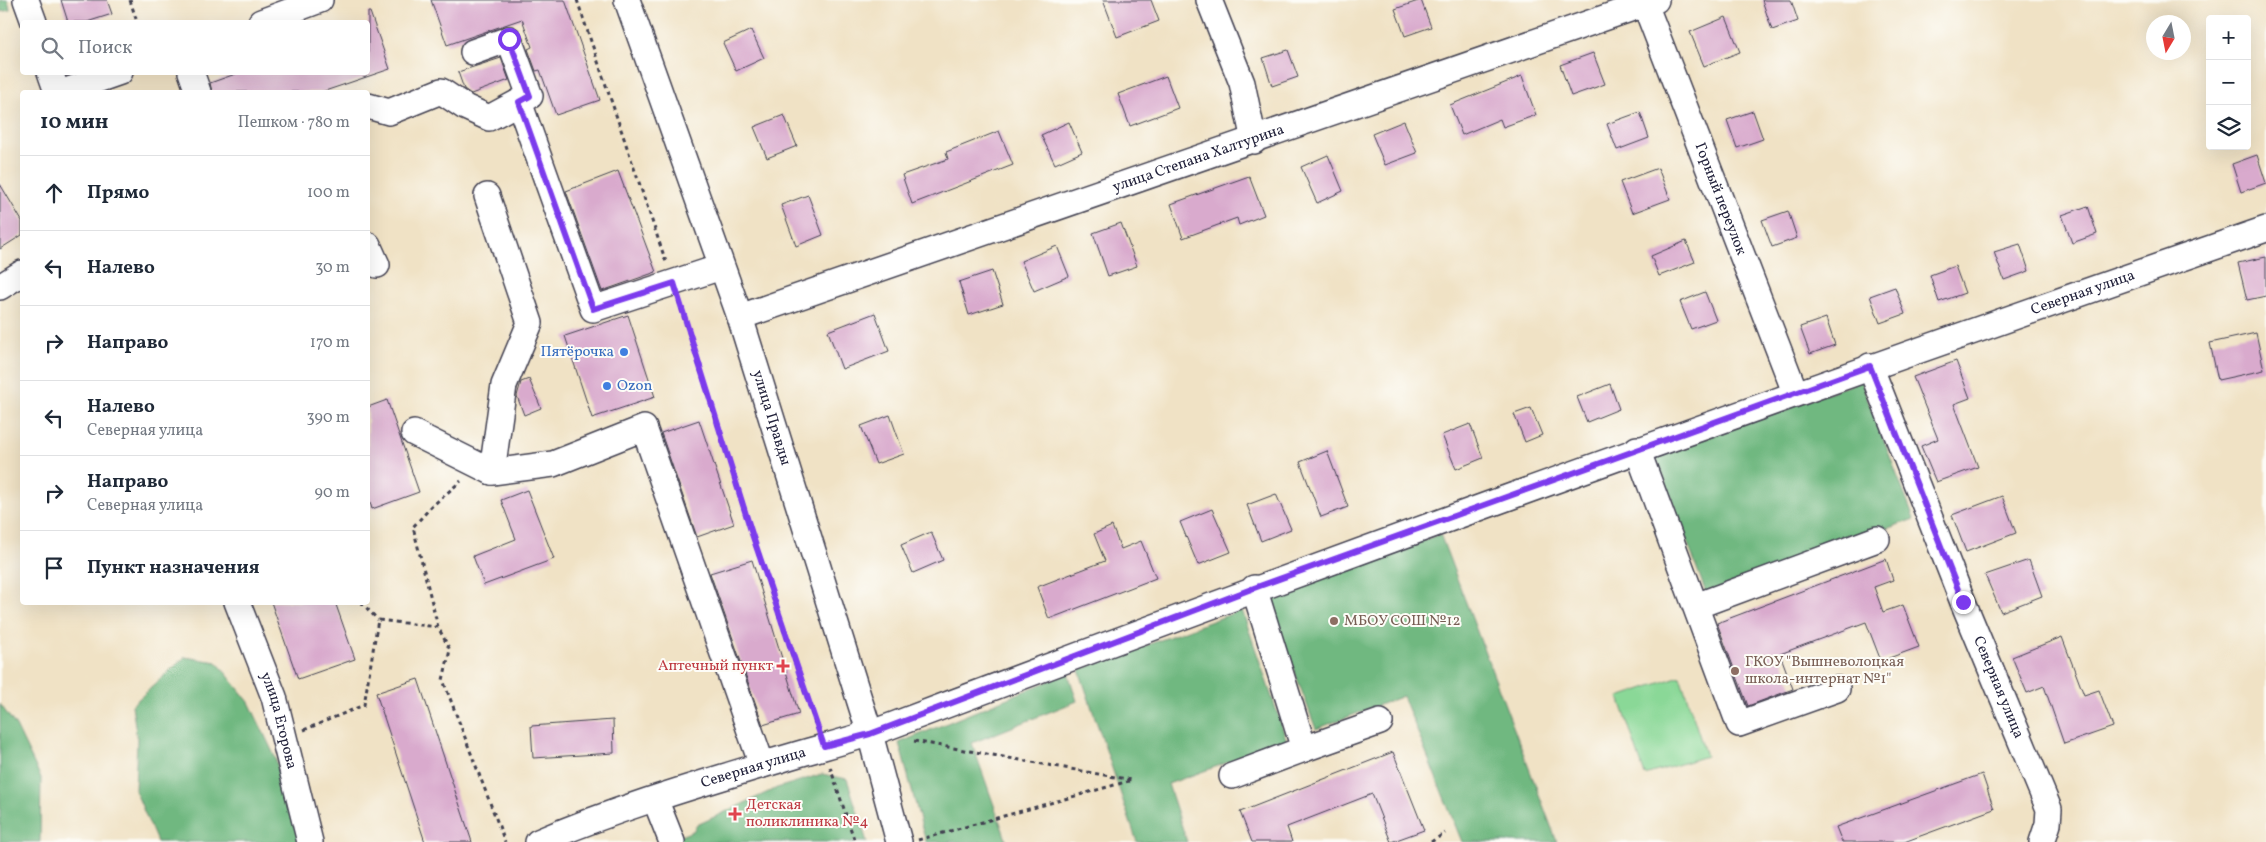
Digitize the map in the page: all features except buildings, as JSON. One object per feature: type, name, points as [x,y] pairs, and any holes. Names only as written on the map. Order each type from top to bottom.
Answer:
[{"type":"street","points":[[26,0],[33,20]]},
{"type":"street","points":[[266,20],[320,0]]},
{"type":"street","name":"улица Правды","points":[[627,0],[740,317],[870,734],[899,842]]},
{"type":"street","points":[[1209,0],[1242,83],[1254,141]]},
{"type":"street","name":"улица Степана Халтурина","points":[[740,317],[1254,141],[1651,2]]},
{"type":"street","name":"Горный переулок","points":[[1651,2],[1795,392]]},
{"type":"street","points":[[370,107],[389,112],[441,91],[465,107],[489,118],[530,96],[509,39],[473,52]]},
{"type":"street","points":[[51,75],[56,90]]},
{"type":"street","points":[[69,90],[111,75]]},
{"type":"street","points":[[191,75],[197,90]]},
{"type":"street","points":[[519,102],[593,309],[721,267]]},
{"type":"street","points":[[485,469],[504,385],[530,323],[487,196]]},
{"type":"street","name":"Северная улица","points":[[538,842],[580,834],[655,799],[824,746],[870,734],[1254,588],[1795,392],[2266,229]]},
{"type":"street","points":[[0,287],[20,274]]},
{"type":"street","name":"Северная улица","points":[[1870,366],[1959,593],[2048,809],[2048,824],[2042,842]]},
{"type":"street","points":[[414,433],[485,469],[553,464],[644,428],[762,765]]},
{"type":"street","points":[[1638,449],[1739,724],[1837,689]]},
{"type":"street","points":[[1696,606],[1877,539]]},
{"type":"street","points":[[1254,588],[1304,748]]},
{"type":"street","name":"улица Егорова","points":[[238,605],[274,697],[310,842]]},
{"type":"street","points":[[1232,776],[1304,748],[1380,722]]},
{"type":"street","points":[[655,799],[672,842]]},
{"type":"path","points":[[130,0],[136,20]]},
{"type":"path","points":[[577,0],[674,283],[752,534],[824,746],[854,842]]},
{"type":"path","points":[[485,469],[431,507],[413,527],[438,626],[450,650],[444,680],[505,842]]},
{"type":"path","points":[[364,605],[378,620],[438,626]]},
{"type":"path","points":[[284,739],[364,705],[378,620]]},
{"type":"path","points":[[908,740],[1132,780],[911,842]]},
{"type":"path","points":[[1431,842],[1445,833]]},
{"type":"green space","points":[[0,0],[8,0],[10,10],[0,12]]},
{"type":"green space","points":[[1861,381],[1914,519],[1706,593],[1655,454]]},
{"type":"green space","points":[[1440,534],[1557,842],[1462,842],[1403,696],[1316,729],[1267,598]]},
{"type":"green space","points":[[1242,610],[1287,741],[1168,784],[1187,842],[1137,842],[1079,670]]},
{"type":"green space","points":[[185,657],[217,662],[249,702],[275,757],[300,842],[157,842],[135,790],[137,739],[132,705]]},
{"type":"green space","points":[[1068,673],[1077,701],[972,743],[1007,842],[926,842],[899,743]]},
{"type":"green space","points":[[1680,676],[1706,756],[1645,775],[1619,697]]},
{"type":"green space","points":[[0,704],[16,726],[41,778],[40,842],[0,842]]},
{"type":"green space","points":[[822,774],[847,779],[867,842],[665,842],[693,831],[697,825],[777,788]]},
{"type":"place","name":"Пятёрочка","points":[[624,352]]},
{"type":"place","name":"Ozon","points":[[607,386]]},
{"type":"place","name":"МБОУ СОШ №12","points":[[1334,621]]},
{"type":"place","name":"Аптечный пункт","points":[[783,666]]},
{"type":"place","name":"ГКОУ \"Вышневолоцкая школа-интернат №1\"","points":[[1735,671]]},
{"type":"place","name":"Детская поликлиника №4","points":[[735,814]]},
{"type":"route","points":[[509,39],[530,96],[519,102],[593,309],[674,283],[752,534],[824,746],[870,734],[1254,588],[1870,366],[1963,602]]}]
